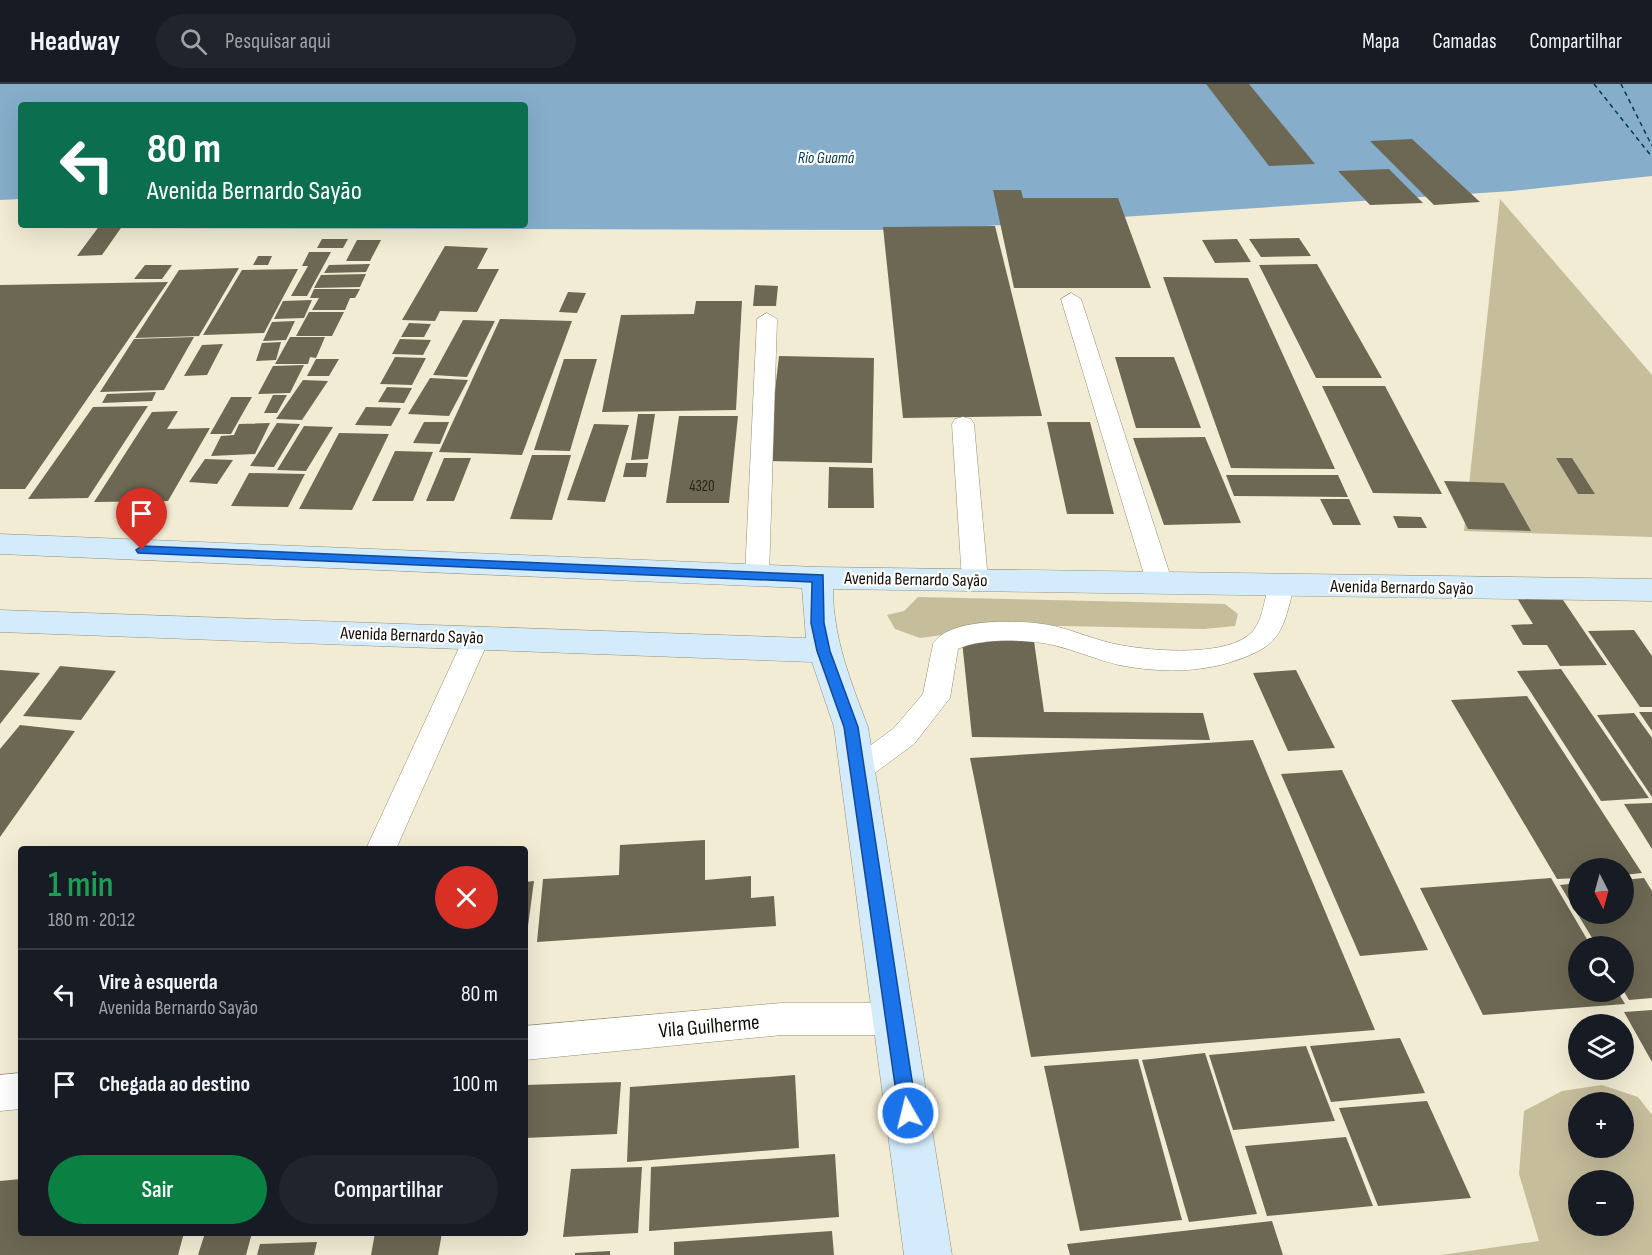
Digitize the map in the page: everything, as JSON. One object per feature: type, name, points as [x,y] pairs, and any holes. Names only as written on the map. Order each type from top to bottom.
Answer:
[{"type":"main road","name":"Avenida Bernardo Sayão","points":[[0,544],[818,578],[1159,581],[1281,586],[1652,590]]},
{"type":"main road","points":[[818,578],[817,623],[824,651],[851,727],[858,770],[928,1255]]},
{"type":"main road","name":"Avenida Bernardo Sayão","points":[[0,621],[824,651]]},
{"type":"lane","points":[[1071,299],[1159,581]]},
{"type":"lane","points":[[756,576],[767,319]]},
{"type":"lane","points":[[963,424],[975,580]]},
{"type":"lane","points":[[858,770],[904,736],[936,698],[946,644],[968,633],[1002,632],[1052,635],[1118,655],[1159,661],[1212,658],[1242,649],[1261,639],[1273,619],[1281,586]]},
{"type":"lane","points":[[382,846],[477,637]]},
{"type":"lane","name":"Vila Guilherme","points":[[528,1043],[782,1019],[894,1019]]},
{"type":"lane","points":[[0,1093],[18,1091]]},
{"type":"shaded area","points":[[1500,199],[1652,375],[1652,537],[1464,531]]},
{"type":"shaded area","points":[[918,597],[1225,604],[1238,614],[1235,626],[1204,629],[1017,625],[920,638],[895,629],[887,615],[904,611]]},
{"type":"shaded area","points":[[1602,1085],[1623,1092],[1568,1092],[1568,1158],[1634,1158],[1634,1096],[1638,1097],[1652,1115],[1652,1255],[1441,1255],[1539,1241],[1519,1174],[1524,1111],[1562,1091]]},
{"type":"water","name":"Rio Guamá","points":[[0,84],[1652,84],[1652,176],[1512,191],[926,230],[38,228],[528,228],[528,102],[18,102],[18,199],[0,200]]},
{"type":"building","points":[[1206,84],[1249,84],[1315,164],[1269,166]]},
{"type":"building","points":[[1412,139],[1480,202],[1434,205],[1370,141]]},
{"type":"building","points":[[1389,169],[1423,203],[1370,205],[1338,171]]},
{"type":"building","points":[[993,190],[1021,190],[1023,198],[1118,198],[1151,288],[1014,288]]},
{"type":"building","points":[[995,226],[1042,416],[903,418],[883,227]]},
{"type":"building","points":[[98,228],[121,228],[102,255],[77,256]]},
{"type":"building","points":[[1299,238],[1311,256],[1261,257],[1249,239]]},
{"type":"building","points":[[322,239],[348,239],[343,248],[317,248]]},
{"type":"building","points":[[1237,239],[1251,262],[1215,263],[1202,240]]},
{"type":"building","points":[[357,240],[381,240],[370,261],[346,261]]},
{"type":"building","points":[[445,246],[488,248],[477,269],[499,269],[477,312],[440,311],[435,321],[402,320]]},
{"type":"building","points":[[309,252],[331,252],[307,296],[291,296],[308,266],[302,266]]},
{"type":"building","points":[[258,256],[272,256],[268,265],[253,265]]},
{"type":"building","points":[[370,264],[366,272],[324,273],[329,265]]},
{"type":"building","points":[[1317,264],[1382,378],[1316,378],[1259,265]]},
{"type":"building","points":[[145,265],[172,265],[162,279],[134,279]]},
{"type":"building","points":[[239,268],[199,336],[135,338],[179,270]]},
{"type":"building","points":[[298,269],[264,333],[203,335],[242,270]]},
{"type":"building","points":[[366,274],[360,287],[314,288],[321,275]]},
{"type":"building","points":[[1163,277],[1248,278],[1335,469],[1231,468]]},
{"type":"building","points":[[168,282],[25,489],[0,489],[0,285]]},
{"type":"building","points":[[755,285],[778,286],[776,306],[753,306]]},
{"type":"building","points":[[314,289],[360,289],[355,298],[350,298],[345,310],[312,310],[319,298],[310,298]]},
{"type":"building","points":[[568,292],[586,293],[577,313],[559,312]]},
{"type":"building","points":[[312,300],[304,318],[274,319],[283,301]]},
{"type":"building","points":[[696,301],[742,301],[736,410],[602,412],[621,315],[694,314]]},
{"type":"building","points":[[309,312],[344,312],[332,336],[296,336]]},
{"type":"building","points":[[500,319],[572,321],[522,455],[439,452]]},
{"type":"building","points":[[463,320],[495,321],[467,377],[433,375]]},
{"type":"building","points":[[295,321],[286,340],[263,341],[272,322]]},
{"type":"building","points":[[409,323],[431,324],[424,337],[401,337]]},
{"type":"building","points":[[194,337],[164,390],[100,392],[134,339]]},
{"type":"building","points":[[290,337],[325,337],[316,358],[310,357],[308,364],[275,364]]},
{"type":"building","points":[[400,339],[431,340],[423,355],[392,354]]},
{"type":"building","points":[[281,342],[276,360],[256,361],[262,343]]},
{"type":"building","points":[[223,344],[207,375],[184,376],[202,345]]},
{"type":"building","points":[[779,356],[874,358],[872,463],[767,461]]},
{"type":"building","points":[[395,357],[426,358],[412,385],[380,384]]},
{"type":"building","points":[[1115,357],[1174,357],[1201,428],[1136,428]]},
{"type":"building","points":[[316,359],[339,359],[329,376],[307,376]]},
{"type":"building","points":[[564,359],[597,359],[570,451],[534,450]]},
{"type":"building","points":[[304,365],[290,393],[258,394],[273,366]]},
{"type":"building","points":[[430,378],[468,380],[449,416],[408,414]]},
{"type":"building","points":[[303,380],[328,381],[302,420],[276,419]]},
{"type":"building","points":[[1322,386],[1385,386],[1442,494],[1373,493]]},
{"type":"building","points":[[387,387],[412,388],[404,403],[378,402]]},
{"type":"building","points":[[156,392],[152,401],[102,403],[107,394]]},
{"type":"building","points":[[273,395],[287,395],[277,413],[264,413]]},
{"type":"building","points":[[231,397],[252,397],[231,434],[210,434]]},
{"type":"building","points":[[148,406],[88,498],[28,499],[93,407]]},
{"type":"building","points":[[366,407],[401,408],[391,426],[355,425]]},
{"type":"building","points":[[178,411],[167,429],[210,428],[168,501],[94,502],[152,412]]},
{"type":"building","points":[[638,414],[655,414],[648,459],[631,460]]},
{"type":"building","points":[[679,416],[738,416],[729,503],[666,503]]},
{"type":"building","points":[[424,422],[449,422],[440,444],[413,443]]},
{"type":"building","points":[[1047,422],[1090,422],[1114,514],[1067,514]]},
{"type":"building","points":[[270,423],[255,454],[211,456],[221,436],[234,435],[239,424]]},
{"type":"building","points":[[277,423],[300,424],[274,467],[250,466]]},
{"type":"building","points":[[594,424],[629,425],[605,502],[567,500]]},
{"type":"building","points":[[304,426],[333,427],[306,471],[277,470]]},
{"type":"building","points":[[339,433],[389,434],[352,510],[299,509]]},
{"type":"building","points":[[1205,437],[1241,523],[1164,525],[1133,438]]},
{"type":"building","points":[[395,451],[433,452],[413,501],[372,501]]},
{"type":"building","points":[[532,455],[571,455],[552,520],[510,519]]},
{"type":"building","points":[[444,458],[471,458],[454,501],[426,501]]},
{"type":"building","points":[[1556,458],[1572,458],[1595,494],[1578,494]]},
{"type":"building","points":[[205,459],[233,460],[217,484],[189,482]]},
{"type":"building","points":[[626,463],[648,463],[646,477],[623,477]]},
{"type":"building","points":[[829,467],[873,468],[874,508],[828,508]]},
{"type":"building","points":[[249,473],[305,474],[288,507],[231,506]]},
{"type":"building","points":[[1226,475],[1338,475],[1348,497],[1234,496]]},
{"type":"building","points":[[1444,481],[1504,483],[1531,531],[1468,529]]},
{"type":"building","points":[[1320,499],[1349,499],[1361,525],[1333,525]]},
{"type":"building","points":[[1393,516],[1421,517],[1427,528],[1398,528]]},
{"type":"building","points":[[1561,597],[1607,665],[1560,666],[1547,645],[1523,645],[1511,625],[1533,624],[1517,598]]},
{"type":"building","points":[[1634,630],[1652,656],[1652,707],[1640,707],[1588,631]]},
{"type":"building","points":[[962,641],[1034,641],[1044,712],[1203,713],[1210,740],[972,737]]},
{"type":"building","points":[[60,666],[116,671],[81,720],[23,716]]},
{"type":"building","points":[[1561,669],[1649,798],[1601,801],[1517,671]]},
{"type":"building","points":[[0,670],[40,673],[0,724]]},
{"type":"building","points":[[1296,670],[1335,748],[1288,751],[1253,673]]},
{"type":"building","points":[[1527,696],[1632,858],[1568,858],[1568,878],[1557,879],[1451,700]]},
{"type":"building","points":[[1639,712],[1652,712],[1652,731]]},
{"type":"building","points":[[1634,713],[1652,738],[1652,797],[1597,715]]},
{"type":"building","points":[[20,725],[75,731],[0,837],[0,749]]},
{"type":"building","points":[[1253,740],[1375,1030],[1031,1057],[970,758]]},
{"type":"building","points":[[1342,770],[1428,950],[1360,956],[1281,774]]},
{"type":"building","points":[[1652,803],[1652,849],[1624,804]]},
{"type":"building","points":[[705,840],[705,880],[751,876],[751,898],[774,896],[776,926],[537,942],[543,879],[619,875],[620,845]]},
{"type":"building","points":[[1634,861],[1642,873],[1634,874]]},
{"type":"building","points":[[1551,878],[1568,907],[1568,924],[1578,924],[1585,936],[1568,936],[1568,1002],[1624,1002],[1625,1004],[1483,1015],[1420,888]]},
{"type":"building","points":[[1644,878],[1652,891],[1652,998],[1634,1000],[1634,936],[1591,936],[1584,924],[1634,924],[1634,879]]},
{"type":"building","points":[[534,881],[528,926],[528,882]]},
{"type":"building","points":[[1568,884],[1568,898],[1560,885]]},
{"type":"building","points":[[1652,1010],[1652,1062],[1634,1030],[1634,1014],[1624,1012]]},
{"type":"building","points":[[1400,1038],[1425,1093],[1331,1102],[1310,1046]]},
{"type":"building","points":[[1306,1046],[1335,1121],[1233,1130],[1209,1055]]},
{"type":"building","points":[[1205,1053],[1257,1214],[1189,1222],[1142,1060]]},
{"type":"building","points":[[1138,1059],[1182,1220],[1080,1231],[1044,1066]]},
{"type":"building","points":[[795,1075],[799,1148],[627,1162],[630,1087]]},
{"type":"building","points":[[621,1082],[617,1134],[528,1138],[528,1085]]},
{"type":"building","points":[[1427,1101],[1471,1198],[1378,1206],[1339,1108]]},
{"type":"building","points":[[1346,1137],[1373,1206],[1267,1216],[1245,1146]]},
{"type":"building","points":[[835,1154],[839,1217],[649,1231],[651,1167]]},
{"type":"building","points":[[642,1167],[638,1233],[563,1237],[571,1169]]},
{"type":"building","points":[[18,1179],[18,1236],[183,1236],[178,1255],[0,1255],[0,1181]]},
{"type":"building","points":[[1272,1221],[1283,1255],[1070,1255],[1067,1244]]},
{"type":"building","points":[[832,1231],[834,1255],[674,1255],[674,1242]]},
{"type":"building","points":[[204,1236],[251,1236],[246,1255],[198,1255]]},
{"type":"building","points":[[374,1236],[441,1236],[438,1255],[371,1255]]},
{"type":"building","points":[[317,1242],[314,1255],[257,1255],[260,1244]]},
{"type":"building","points":[[610,1251],[610,1255],[575,1255],[575,1253]]},
{"type":"ferry route","points":[[1594,84],[1652,157]]},
{"type":"ferry route","points":[[1621,84],[1652,146]]},
{"type":"route","points":[[142,550],[818,578],[817,623],[824,651],[851,727],[908,1113]]}]
